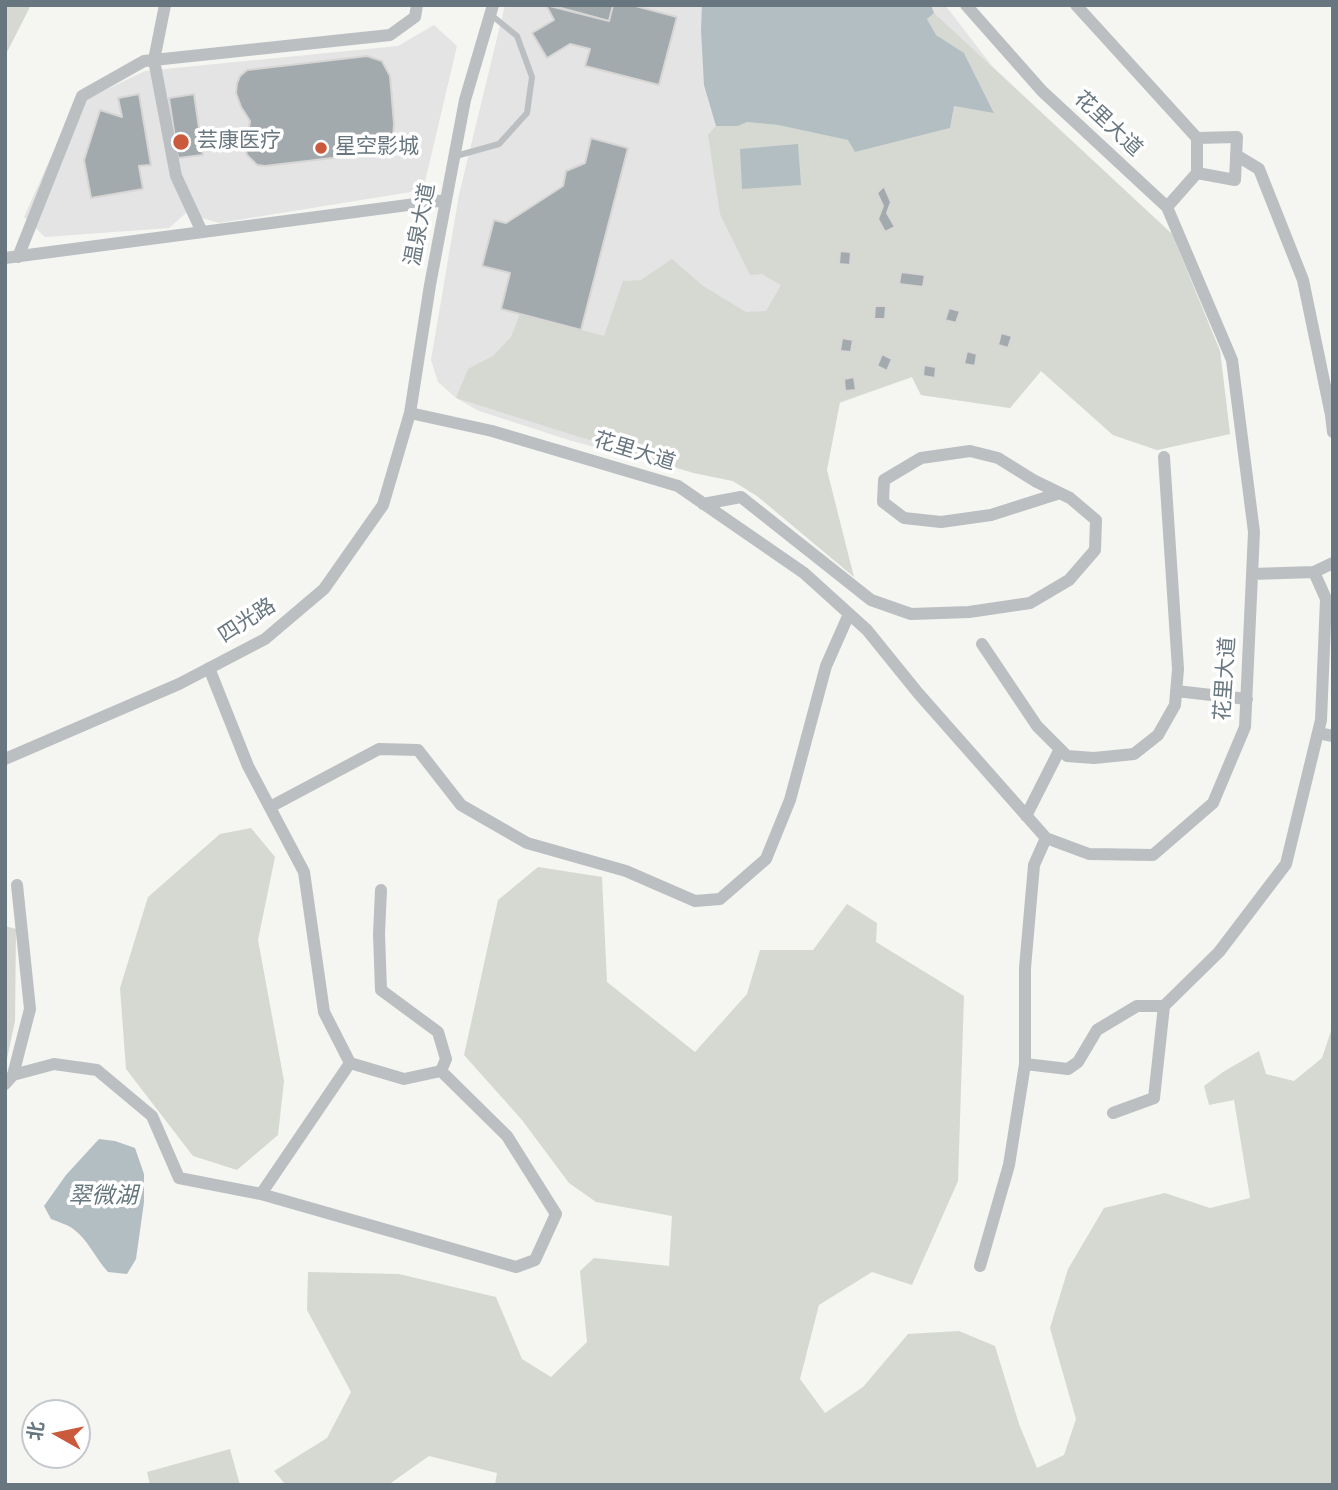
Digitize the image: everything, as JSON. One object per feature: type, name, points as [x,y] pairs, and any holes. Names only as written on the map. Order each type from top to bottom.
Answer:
[{"type":"street","points":[[165,5],[154,60],[176,176],[202,232]]},
{"type":"street","points":[[11,258],[82,96],[144,61],[390,35],[415,17],[417,5]]},
{"type":"street","name":"花里大道","points":[[410,413],[492,431],[678,486],[804,573],[867,631],[1046,838],[1089,854],[1153,855],[1213,803],[1245,727],[1254,532],[1232,360],[1167,207],[1042,91],[966,5]]},
{"type":"street","points":[[1076,5],[1197,138],[1197,173],[1167,207]]},
{"type":"street","name":"温泉大道","points":[[410,413],[430,285],[465,100],[491,9]]},
{"type":"street","points":[[1197,138],[1237,137],[1235,180],[1197,173]]},
{"type":"street","points":[[1237,155],[1259,169],[1303,280],[1333,432]]},
{"type":"street","points":[[11,258],[446,200]]},
{"type":"street","name":"四光路","points":[[5,759],[179,684],[265,639],[324,589],[383,505],[410,413]]},
{"type":"street","points":[[703,504],[741,497],[871,600],[911,614],[923,614],[969,612],[1030,603],[1069,580],[1095,550],[1096,520],[1070,498],[1035,481],[998,458],[970,451],[921,458],[884,480],[883,502],[904,518],[941,522],[991,515],[1059,493]]},
{"type":"street","points":[[982,644],[1037,726],[1067,756],[1094,758],[1134,754],[1158,735],[1175,705],[1178,669],[1164,457]]},
{"type":"street","points":[[1252,573],[1314,572],[1333,563]]},
{"type":"street","points":[[1113,1113],[1154,1098],[1164,1006],[1219,952],[1286,864],[1321,720],[1326,599],[1314,572]]},
{"type":"street","points":[[270,807],[379,749],[418,750],[461,805],[527,843],[626,871],[695,901],[720,899],[766,859],[790,800],[826,666],[849,614]]},
{"type":"street","points":[[209,668],[248,766],[304,872],[324,1012],[350,1063],[404,1079],[441,1072]]},
{"type":"street","points":[[1176,691],[1247,699]]},
{"type":"street","points":[[1318,733],[1333,736]]},
{"type":"street","points":[[1026,816],[1060,749]]},
{"type":"street","points":[[980,1266],[1009,1165],[1025,1064],[1025,968],[1034,865],[1046,838]]},
{"type":"street","points":[[9,1080],[30,1009],[17,885]]},
{"type":"street","points":[[381,890],[381,990],[438,1032],[446,1059],[441,1072]]},
{"type":"street","points":[[1025,1064],[1068,1069],[1078,1062],[1097,1030],[1137,1006],[1164,1006]]},
{"type":"street","points":[[261,1194],[350,1063]]},
{"type":"street","points":[[9,1080],[54,1064],[97,1070],[152,1116],[179,1178],[261,1194],[516,1267],[535,1260],[556,1214],[507,1136],[441,1072]]},
{"type":"lane","points":[[454,157],[499,144],[527,113],[532,77],[517,36],[491,9]]},
{"type":"shaded area","points":[[5,5],[31,5],[5,56]]},
{"type":"shaded area","points":[[505,5],[945,5],[992,66],[1172,234],[1220,351],[1230,434],[1157,450],[1113,435],[1041,371],[1010,408],[921,395],[912,377],[840,403],[757,496],[733,481],[572,441],[479,411],[456,398],[438,382],[431,360],[459,195]]},
{"type":"shaded area","points":[[934,13],[1172,234],[1220,351],[1230,434],[1157,450],[1113,435],[1041,371],[1010,408],[921,395],[912,377],[840,402],[827,470],[854,577],[757,496],[733,481],[694,473],[456,398],[468,369],[493,356],[511,337],[520,314],[604,336],[623,281],[641,280],[672,259],[703,286],[746,312],[766,311],[781,285],[762,274],[750,275],[720,214],[708,135],[716,126],[738,126],[747,122],[778,125],[849,140],[855,152],[950,128],[954,106],[994,112],[964,53],[936,35],[927,19]]},
{"type":"shaded area","points":[[434,25],[457,46],[423,190],[219,223],[186,213],[169,228],[45,237],[24,217],[74,105],[145,71],[398,46]]},
{"type":"shaded area","points":[[251,828],[275,857],[258,940],[284,1081],[278,1135],[237,1170],[193,1156],[126,1069],[120,988],[148,897],[220,834]]},
{"type":"shaded area","points":[[538,867],[602,877],[607,982],[695,1052],[747,994],[760,950],[813,950],[847,904],[877,923],[876,942],[964,996],[958,1181],[912,1285],[872,1272],[819,1305],[800,1379],[825,1413],[863,1387],[908,1334],[959,1331],[995,1346],[1019,1424],[1037,1468],[1064,1455],[1076,1419],[1050,1328],[1068,1269],[1104,1208],[1165,1193],[1210,1208],[1250,1198],[1234,1100],[1209,1105],[1204,1086],[1259,1051],[1266,1074],[1294,1081],[1322,1058],[1333,1025],[1333,1485],[495,1485],[497,1473],[429,1456],[388,1485],[286,1485],[274,1471],[327,1438],[351,1392],[307,1310],[308,1272],[399,1274],[496,1297],[522,1359],[551,1377],[587,1342],[580,1271],[594,1258],[669,1266],[672,1216],[596,1202],[569,1183],[522,1120],[464,1055],[498,900]]},
{"type":"shaded area","points":[[5,926],[16,929],[15,1021],[5,1068]]},
{"type":"shaded area","points":[[230,1449],[240,1485],[150,1485],[147,1472]]},
{"type":"water","points":[[702,5],[931,5],[934,13],[927,19],[936,35],[964,53],[994,113],[954,106],[950,128],[855,152],[848,140],[778,125],[747,122],[738,126],[716,126],[704,85]]},
{"type":"water","points":[[798,144],[801,185],[742,189],[740,149]]},
{"type":"water","name":"翠微湖","points":[[99,1139],[135,1148],[144,1174],[144,1202],[136,1259],[127,1274],[108,1272],[78,1232],[51,1219],[44,1206],[66,1175]]},
{"type":"building","points":[[546,5],[609,21],[613,5],[632,5],[677,17],[659,85],[585,66],[590,49],[570,44],[547,58],[532,33],[554,20]]},
{"type":"building","points":[[550,5],[613,5],[609,21]]},
{"type":"building","points":[[367,56],[382,61],[390,76],[393,138],[366,154],[265,166],[257,165],[247,155],[244,144],[250,121],[236,93],[240,76],[247,70]]},
{"type":"building","points":[[139,94],[151,165],[139,166],[143,189],[91,198],[84,160],[100,110],[122,117],[118,98]]},
{"type":"building","points":[[194,94],[203,155],[178,158],[169,98]]},
{"type":"building","points":[[591,138],[628,148],[581,330],[501,309],[510,273],[482,266],[494,220],[506,223],[563,186],[566,171],[585,163]]},
{"type":"building","points":[[884,186],[891,202],[887,213],[895,227],[885,232],[878,219],[883,206],[877,193]]},
{"type":"building","points":[[840,251],[851,252],[850,265],[839,264]]},
{"type":"building","points":[[901,272],[925,275],[923,287],[899,284]]},
{"type":"building","points":[[875,306],[886,306],[885,319],[874,319]]},
{"type":"building","points":[[949,308],[960,311],[956,323],[945,320]]},
{"type":"building","points":[[1001,333],[1012,336],[1008,348],[998,345]]},
{"type":"building","points":[[842,338],[853,340],[851,352],[840,351]]},
{"type":"building","points":[[967,351],[977,354],[975,366],[964,364]]},
{"type":"building","points":[[882,354],[892,359],[887,371],[877,366]]},
{"type":"building","points":[[924,365],[936,367],[935,378],[923,376]]},
{"type":"building","points":[[854,377],[856,390],[845,391],[844,379]]},
{"type":"place","name":"芸康医疗","points":[[181,142]]},
{"type":"place","name":"星空影城","points":[[321,148]]}]
